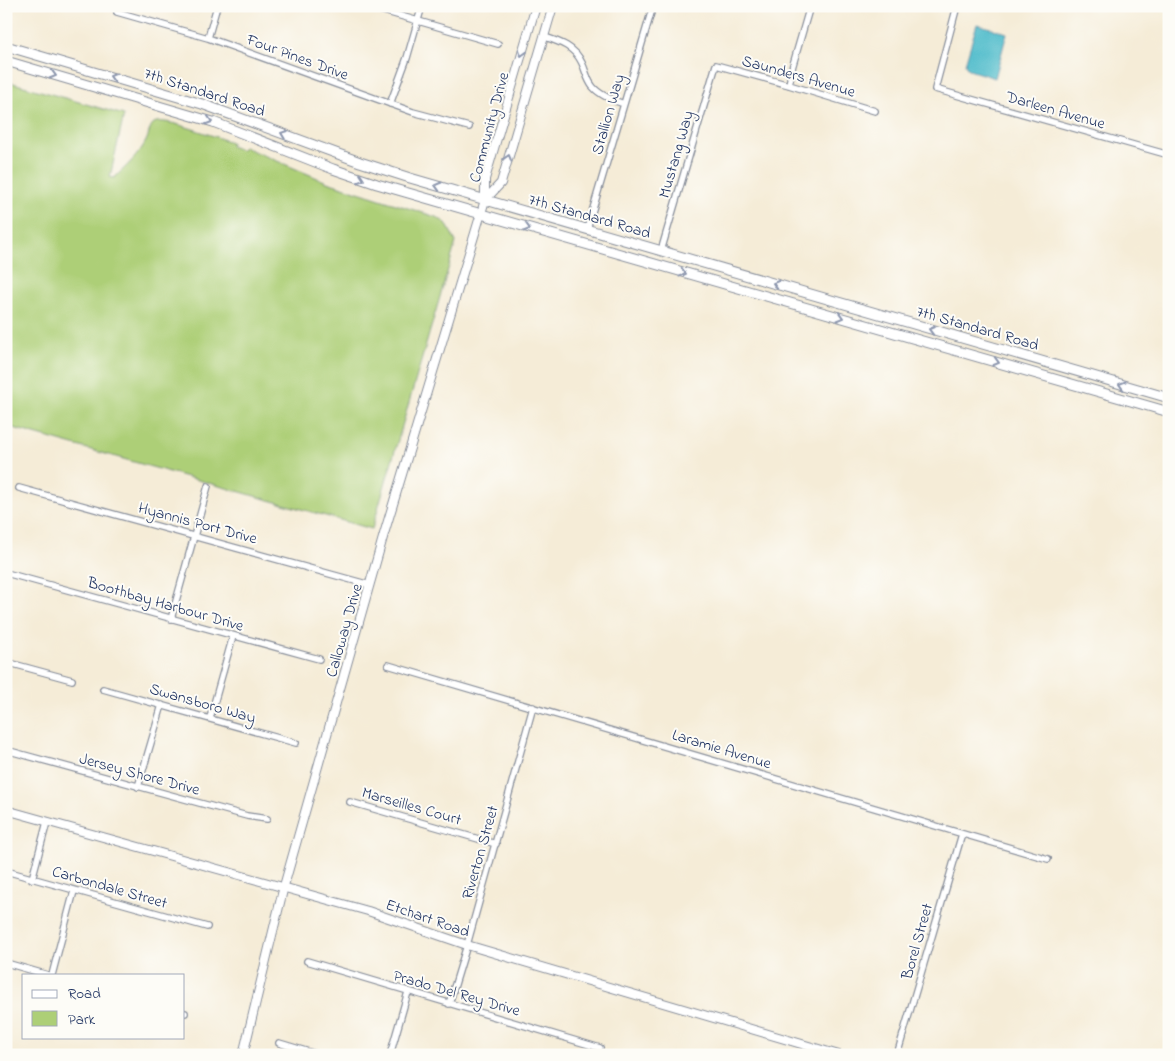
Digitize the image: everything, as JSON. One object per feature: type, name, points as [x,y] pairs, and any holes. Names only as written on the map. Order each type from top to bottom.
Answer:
[{"type":"main road","name":"7th Standard Road","points":[[6,46],[202,104],[360,162],[485,200],[1169,398]]},
{"type":"main road","name":"7th Standard Road","points":[[6,61],[213,122],[352,176],[480,215],[769,296],[1169,412]]},
{"type":"street","points":[[208,38],[217,6]]},
{"type":"street","points":[[366,6],[498,44]]},
{"type":"street","points":[[390,104],[407,58],[422,6]]},
{"type":"street","name":"Community Drive","points":[[485,200],[485,179],[536,6]]},
{"type":"street","name":"Community Drive","points":[[485,200],[501,183],[553,6]]},
{"type":"street","name":"Stallion Way","points":[[587,229],[653,6]]},
{"type":"street","points":[[789,85],[810,6]]},
{"type":"street","name":"Darleen Avenue","points":[[957,6],[935,89],[1169,155]]},
{"type":"street","name":"Four Pines Drive","points":[[117,12],[208,38],[413,112],[469,128]]},
{"type":"street","points":[[544,37],[568,46],[581,62],[586,76],[594,88],[608,98],[624,104]]},
{"type":"street","name":"Saunders Avenue","points":[[716,65],[875,111]]},
{"type":"street","name":"Mustang Way","points":[[662,251],[716,65]]},
{"type":"street","name":"Calloway Drive","points":[[242,1055],[284,886],[370,585],[485,200]]},
{"type":"street","points":[[171,618],[208,486]]},
{"type":"street","name":"Hyannis Port Drive","points":[[19,488],[370,585]]},
{"type":"street","name":"Boothbay Harbour Drive","points":[[6,573],[319,659]]},
{"type":"street","points":[[210,718],[233,636]]},
{"type":"street","points":[[6,662],[72,680]]},
{"type":"street","name":"Laramie Avenue","points":[[388,665],[1048,859]]},
{"type":"street","name":"Swansboro Way","points":[[103,689],[296,743]]},
{"type":"street","points":[[138,787],[162,705]]},
{"type":"street","name":"Riverton Street","points":[[449,1004],[496,844],[533,707]]},
{"type":"street","points":[[6,765],[8,751]]},
{"type":"street","name":"Jersey Shore Drive","points":[[8,751],[267,820]]},
{"type":"street","name":"Marseilles Court","points":[[350,802],[496,844]]},
{"type":"street","name":"Etchart Road","points":[[6,810],[284,886],[368,911],[467,945],[840,1055]]},
{"type":"street","points":[[32,879],[47,822]]},
{"type":"street","name":"Borel Street","points":[[897,1055],[962,834]]},
{"type":"street","name":"Carbondale Street","points":[[6,871],[207,928]]},
{"type":"street","points":[[50,974],[74,891]]},
{"type":"street","name":"Prado Del Rey Drive","points":[[307,961],[600,1048]]},
{"type":"street","points":[[6,963],[46,974]]},
{"type":"street","points":[[390,1055],[408,992]]},
{"type":"street","points":[[279,1043],[319,1055]]},
{"type":"green space","points":[[6,81],[124,115],[110,177],[114,178],[136,156],[146,141],[152,124],[168,122],[231,142],[231,146],[241,150],[244,147],[327,182],[436,217],[446,223],[456,242],[372,529],[6,426]]},
{"type":"water","points":[[977,24],[1007,33],[995,78],[969,70],[965,64]]}]
